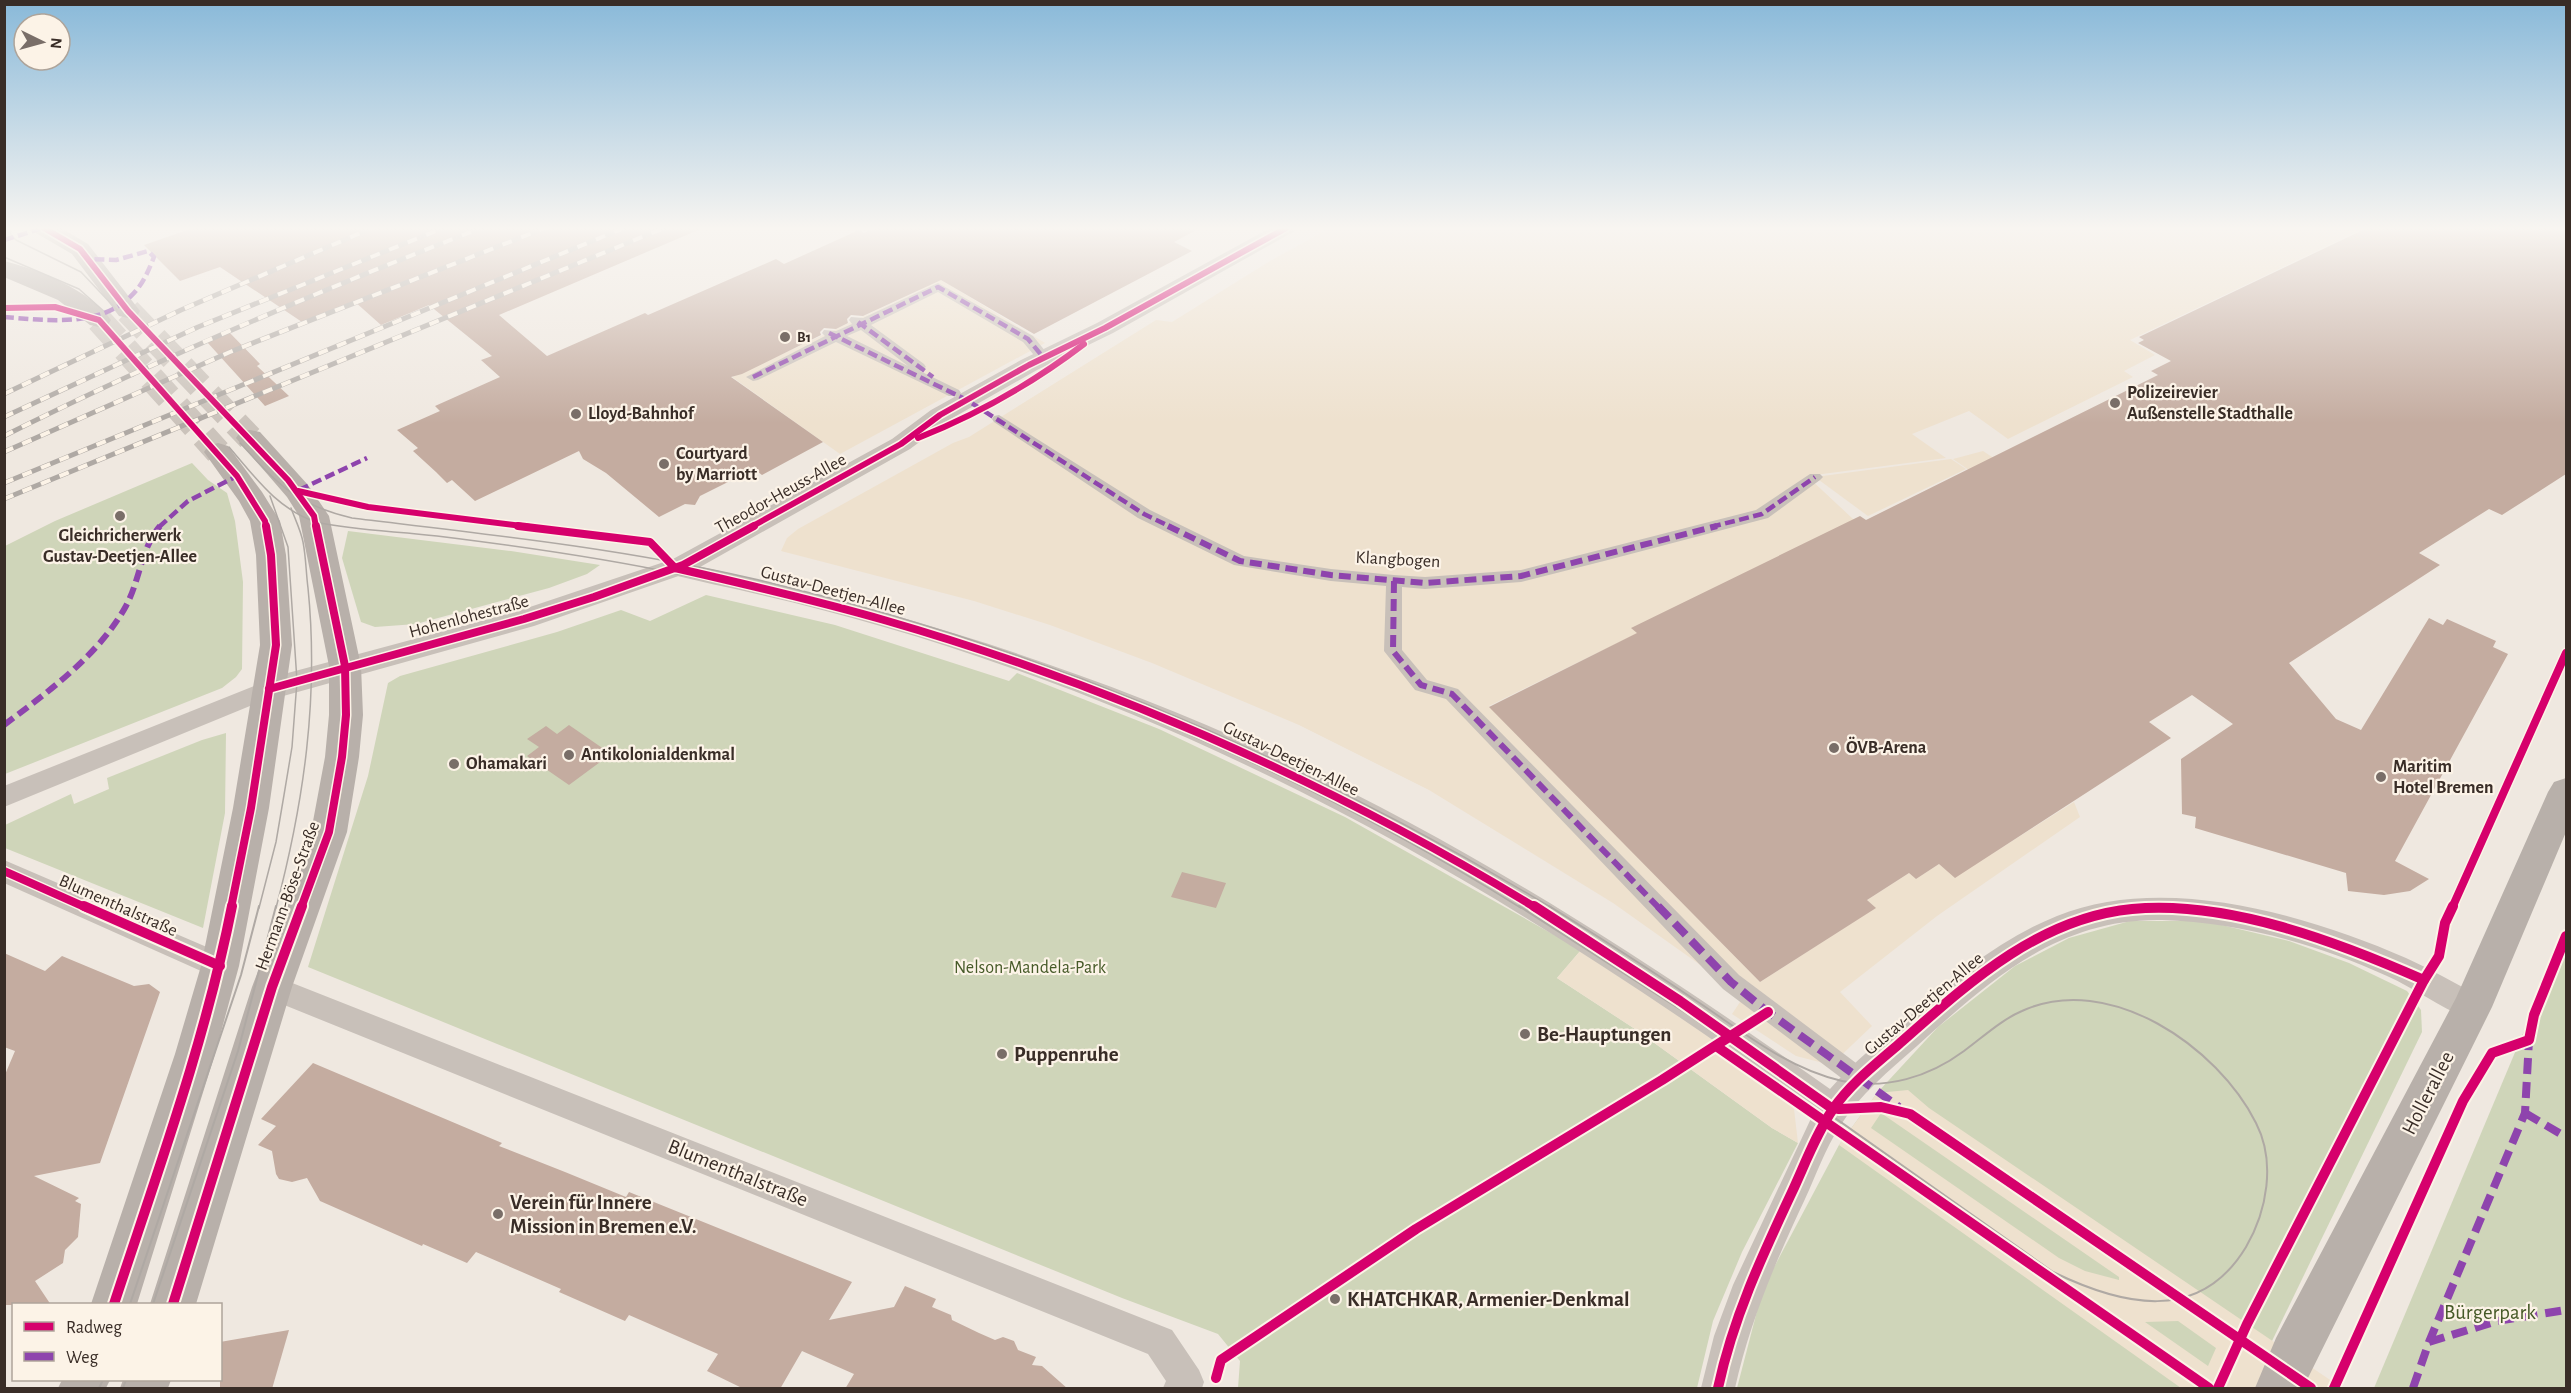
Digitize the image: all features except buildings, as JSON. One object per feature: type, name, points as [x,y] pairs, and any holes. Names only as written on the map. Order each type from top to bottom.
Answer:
[{"type":"main road","points":[[65,293],[87,307],[99,320]]},
{"type":"main road","points":[[114,293],[128,311]]},
{"type":"main road","name":"Hermann-Böse-Straße","points":[[174,1303],[272,987],[329,832],[342,757],[346,715],[345,666],[314,516],[298,491],[250,438]]},
{"type":"main road","points":[[115,1303],[183,1093],[220,966],[251,808],[276,645],[271,555],[264,521],[252,498],[218,452]]},
{"type":"main road","name":"Hollerallee","points":[[2279,1389],[2293,1356],[2472,1007],[2566,792]]},
{"type":"street","points":[[753,377],[832,335],[924,293]]},
{"type":"street","points":[[948,293],[1028,339],[1043,357]]},
{"type":"street","name":"Theodor-Heuss-Allee","points":[[901,444],[939,415],[1043,357],[1105,328],[1168,293]]},
{"type":"street","points":[[832,335],[954,393],[859,322]]},
{"type":"street","name":"Theodor-Heuss-Allee","points":[[675,568],[901,444],[953,424],[1044,373],[1105,328]]},
{"type":"street","name":"Klangbogen","points":[[999,419],[1144,514],[1240,561],[1331,575],[1394,581],[1425,583],[1521,576],[1604,556],[1762,514],[1815,477]]},
{"type":"street","name":"Hohenlohestraße","points":[[4,797],[269,689],[345,666],[524,619],[675,568]]},
{"type":"street","name":"Gustav-Deetjen-Allee","points":[[675,568],[825,602],[982,649],[1101,691],[1260,760],[1341,798],[1454,860],[1580,934],[1696,1011],[1833,1108]]},
{"type":"street","points":[[1394,581],[1393,651],[1421,686],[1452,694],[1731,982],[1860,1079]]},
{"type":"street","name":"Blumenthalstraße","points":[[4,871],[220,966]]},
{"type":"street","name":"Gustav-Deetjen-Allee","points":[[1718,1389],[1723,1359],[1749,1283],[1833,1108],[1860,1079],[1964,985],[2021,945],[2087,918],[2132,909],[2180,909],[2251,920],[2324,941],[2391,964],[2472,1007]]},
{"type":"street","name":"Blumenthalstraße","points":[[272,987],[1160,1342],[1184,1385]]},
{"type":"green space","points":[[192,463],[208,480],[227,493],[235,521],[243,582],[242,669],[222,688],[5,774],[5,546],[55,521]]},
{"type":"green space","points":[[348,531],[511,551],[600,565],[587,574],[549,588],[416,624],[375,627],[361,622],[342,558]]},
{"type":"green space","name":"Nelson-Mandela-Park","points":[[706,595],[835,625],[1009,681],[1017,673],[1159,729],[1345,817],[1581,950],[1557,978],[1635,1029],[1772,1128],[1798,1143],[1742,1252],[1713,1321],[1697,1388],[1238,1388],[1240,1361],[1218,1334],[1122,1298],[308,967],[368,776],[388,683],[400,676],[557,632],[621,610],[650,621]]},
{"type":"green space","points":[[226,733],[225,813],[203,928],[5,848],[5,825],[71,794],[74,804],[109,789],[107,778],[202,740]]},
{"type":"green space","points":[[2130,921],[2205,921],[2289,941],[2349,963],[2407,991],[2421,1010],[2422,1032],[2247,1388],[1737,1388],[1763,1288],[1839,1145],[1877,1093],[1938,1027],[2015,966],[2069,938]]},
{"type":"green space","name":"Bürgerpark","points":[[2566,931],[2566,1388],[2374,1388]]},
{"type":"shaded area","points":[[914,293],[963,293],[1045,343],[840,454],[732,377]]},
{"type":"shaded area","points":[[1219,293],[2229,293],[2130,340],[2155,355],[2124,371],[2133,377],[2008,439],[1969,411],[1912,434],[1946,458],[1807,476],[1868,533],[1597,653],[1489,706],[1760,982],[1875,908],[1867,900],[1909,873],[1916,879],[1939,864],[1955,877],[2074,802],[2080,817],[1937,916],[1840,992],[1872,1026],[1831,1065],[1796,1056],[1732,1014],[1744,996],[1613,903],[1429,790],[1299,725],[1152,663],[1050,625],[974,601],[781,551],[787,538],[798,529],[953,443],[969,437],[1156,320],[1172,322]]},
{"type":"shaded area","points":[[1983,451],[2004,465],[1979,477],[1953,459]]},
{"type":"shaded area","points":[[1951,459],[1966,469],[1868,516],[1815,477]]},
{"type":"shaded area","points":[[1581,950],[1679,1014],[1780,1087],[1794,1109],[1798,1143],[1772,1128],[1635,1029],[1557,978]]},
{"type":"shaded area","points":[[1908,1090],[1929,1108],[2342,1388],[2181,1388],[1839,1145],[1877,1093]],"holes":[[[1881,1113],[2119,1277],[2119,1280],[2085,1271],[2059,1258],[1871,1128]],[[2178,1321],[2216,1348],[2208,1366],[2145,1322]]]},
{"type":"tunnel","points":[[128,311],[250,438]]},
{"type":"tunnel","points":[[99,320],[218,452]]},
{"type":"tram line","points":[[83,293],[107,314]]},
{"type":"tram line","points":[[101,293],[117,310]]},
{"type":"tram line","points":[[240,443],[289,491],[316,507],[333,513],[352,518],[602,550],[701,567],[856,605],[960,636],[1062,672],[1164,712],[1263,755],[1361,802],[1458,853],[1552,908]]},
{"type":"tram line","points":[[229,447],[268,491],[292,510]]},
{"type":"tram line","points":[[259,908],[276,842],[284,795],[292,747],[297,681],[288,547],[270,496]]},
{"type":"tram line","points":[[276,908],[301,789],[307,749],[312,669],[305,559],[302,538],[292,510]]},
{"type":"tram line","points":[[292,510],[316,522],[346,527],[437,536],[618,562],[789,599],[899,629],[1007,664],[1114,704],[1220,748],[1323,797],[1423,850],[1521,908]]},
{"type":"tram line","points":[[130,1303],[241,975],[259,906]]},
{"type":"tram line","points":[[153,1303],[238,1051],[276,906]]},
{"type":"tram line","points":[[1519,906],[1689,1015],[2053,1272],[2079,1284],[2132,1299],[2157,1301],[2182,1298],[2206,1288],[2227,1272],[2246,1247],[2253,1233],[2264,1202],[2267,1170],[2266,1154],[2256,1123],[2239,1095],[2216,1068],[2188,1044],[2157,1023],[2124,1009],[2090,1001],[2055,1001],[2014,1015],[1951,1060],[1922,1074],[1875,1084],[1842,1081],[1803,1068],[1785,1059],[1549,906]]},
{"type":"tram line","points":[[99,1388],[102,1381]]},
{"type":"tram line","points":[[123,1388],[126,1381]]},
{"type":"railway","points":[[4,394],[221,293]]},
{"type":"railway","points":[[4,417],[198,327],[282,293]]},
{"type":"railway","points":[[4,436],[121,379],[319,293]]},
{"type":"railway","points":[[4,452],[230,352],[380,293]]},
{"type":"railway","points":[[4,483],[466,293]]},
{"type":"railway","points":[[4,499],[506,293]]},
{"type":"marked path","points":[[4,317],[50,320],[94,316],[113,309],[134,293]]},
{"type":"marked path","points":[[753,377],[926,293]]},
{"type":"marked path","points":[[948,293],[1028,339],[1043,357]]},
{"type":"marked path","points":[[858,322],[933,377]]},
{"type":"marked path","points":[[829,333],[967,400],[1144,514],[1240,561],[1331,575],[1425,583],[1521,576],[1762,514],[1815,477]]},
{"type":"marked path","points":[[299,490],[367,458]]},
{"type":"marked path","points":[[4,725],[67,674],[109,630],[126,606],[150,541],[166,519],[188,501],[237,476]]},
{"type":"marked path","points":[[1394,581],[1393,651],[1421,685],[1452,694],[1731,982],[1768,1012],[1899,1107]]},
{"type":"marked path","points":[[2413,1388],[2429,1342],[2525,1113],[2529,1040]]},
{"type":"marked path","points":[[2525,1113],[2566,1137]]},
{"type":"marked path","points":[[2429,1342],[2497,1321],[2566,1310]]},
{"type":"cycle path","points":[[114,293],[128,311],[303,498],[314,516],[345,666],[346,715],[342,757],[329,832],[272,987],[173,1303]]},
{"type":"cycle path","points":[[269,689],[524,619],[683,565],[901,444],[940,415],[1029,365],[1105,328],[1168,293]]},
{"type":"cycle path","points":[[4,308],[55,307],[99,320],[237,476],[265,521],[271,555],[276,645],[251,808],[220,966],[195,1054],[114,1303]]},
{"type":"cycle path","points":[[918,438],[984,409],[1026,385],[1084,344]]},
{"type":"cycle path","points":[[298,491],[368,507],[650,542],[675,568]]},
{"type":"cycle path","points":[[675,568],[780,592],[884,620],[986,652],[1087,688],[1187,728],[1285,771],[1381,819],[1475,871],[1578,934],[1755,1052],[1830,1107],[1839,1109],[1881,1107],[1910,1114],[2311,1388]]},
{"type":"cycle path","points":[[2218,1388],[2247,1324],[2424,980],[2439,956],[2445,923],[2566,653]]},
{"type":"cycle path","points":[[4,871],[220,966]]},
{"type":"cycle path","points":[[1718,1388],[1730,1337],[1748,1288],[1816,1139],[1833,1109],[1864,1075],[1951,998],[2005,957],[2034,940],[2064,926],[2097,915],[2132,909],[2166,908],[2242,918],[2281,928],[2358,952],[2424,980]]},
{"type":"cycle path","points":[[2334,1388],[2463,1101],[2492,1053],[2529,1040],[2534,1015],[2566,936]]},
{"type":"cycle path","points":[[1216,1378],[1221,1360],[1285,1315],[1449,1208],[1662,1080],[1768,1012]]},
{"type":"cycle path","points":[[1716,1046],[2209,1388]]},
{"type":"place","name":"B1","points":[[785,337]]},
{"type":"place","name":"Polizeirevier Außenstelle Stadthalle","points":[[2115,403]]},
{"type":"place","name":"Lloyd-Bahnhof","points":[[576,414]]},
{"type":"place","name":"Courtyard by Marriott","points":[[664,464]]},
{"type":"place","name":"Gleichricherwerk Gustav-Deetjen-Allee","points":[[120,516]]},
{"type":"place","name":"ÖVB-Arena","points":[[1834,748]]},
{"type":"place","name":"Antikolonialdenkmal","points":[[569,755]]},
{"type":"place","name":"Ohamakari","points":[[454,764]]},
{"type":"place","name":"Maritim Hotel Bremen","points":[[2381,777]]},
{"type":"place","name":"Be-Hauptungen","points":[[1525,1034]]},
{"type":"place","name":"Puppenruhe","points":[[1002,1054]]},
{"type":"place","name":"Verein für Innere Mission in Bremen e.V.","points":[[498,1214]]},
{"type":"place","name":"KHATCHKAR, Armenier-Denkmal","points":[[1335,1299]]}]
